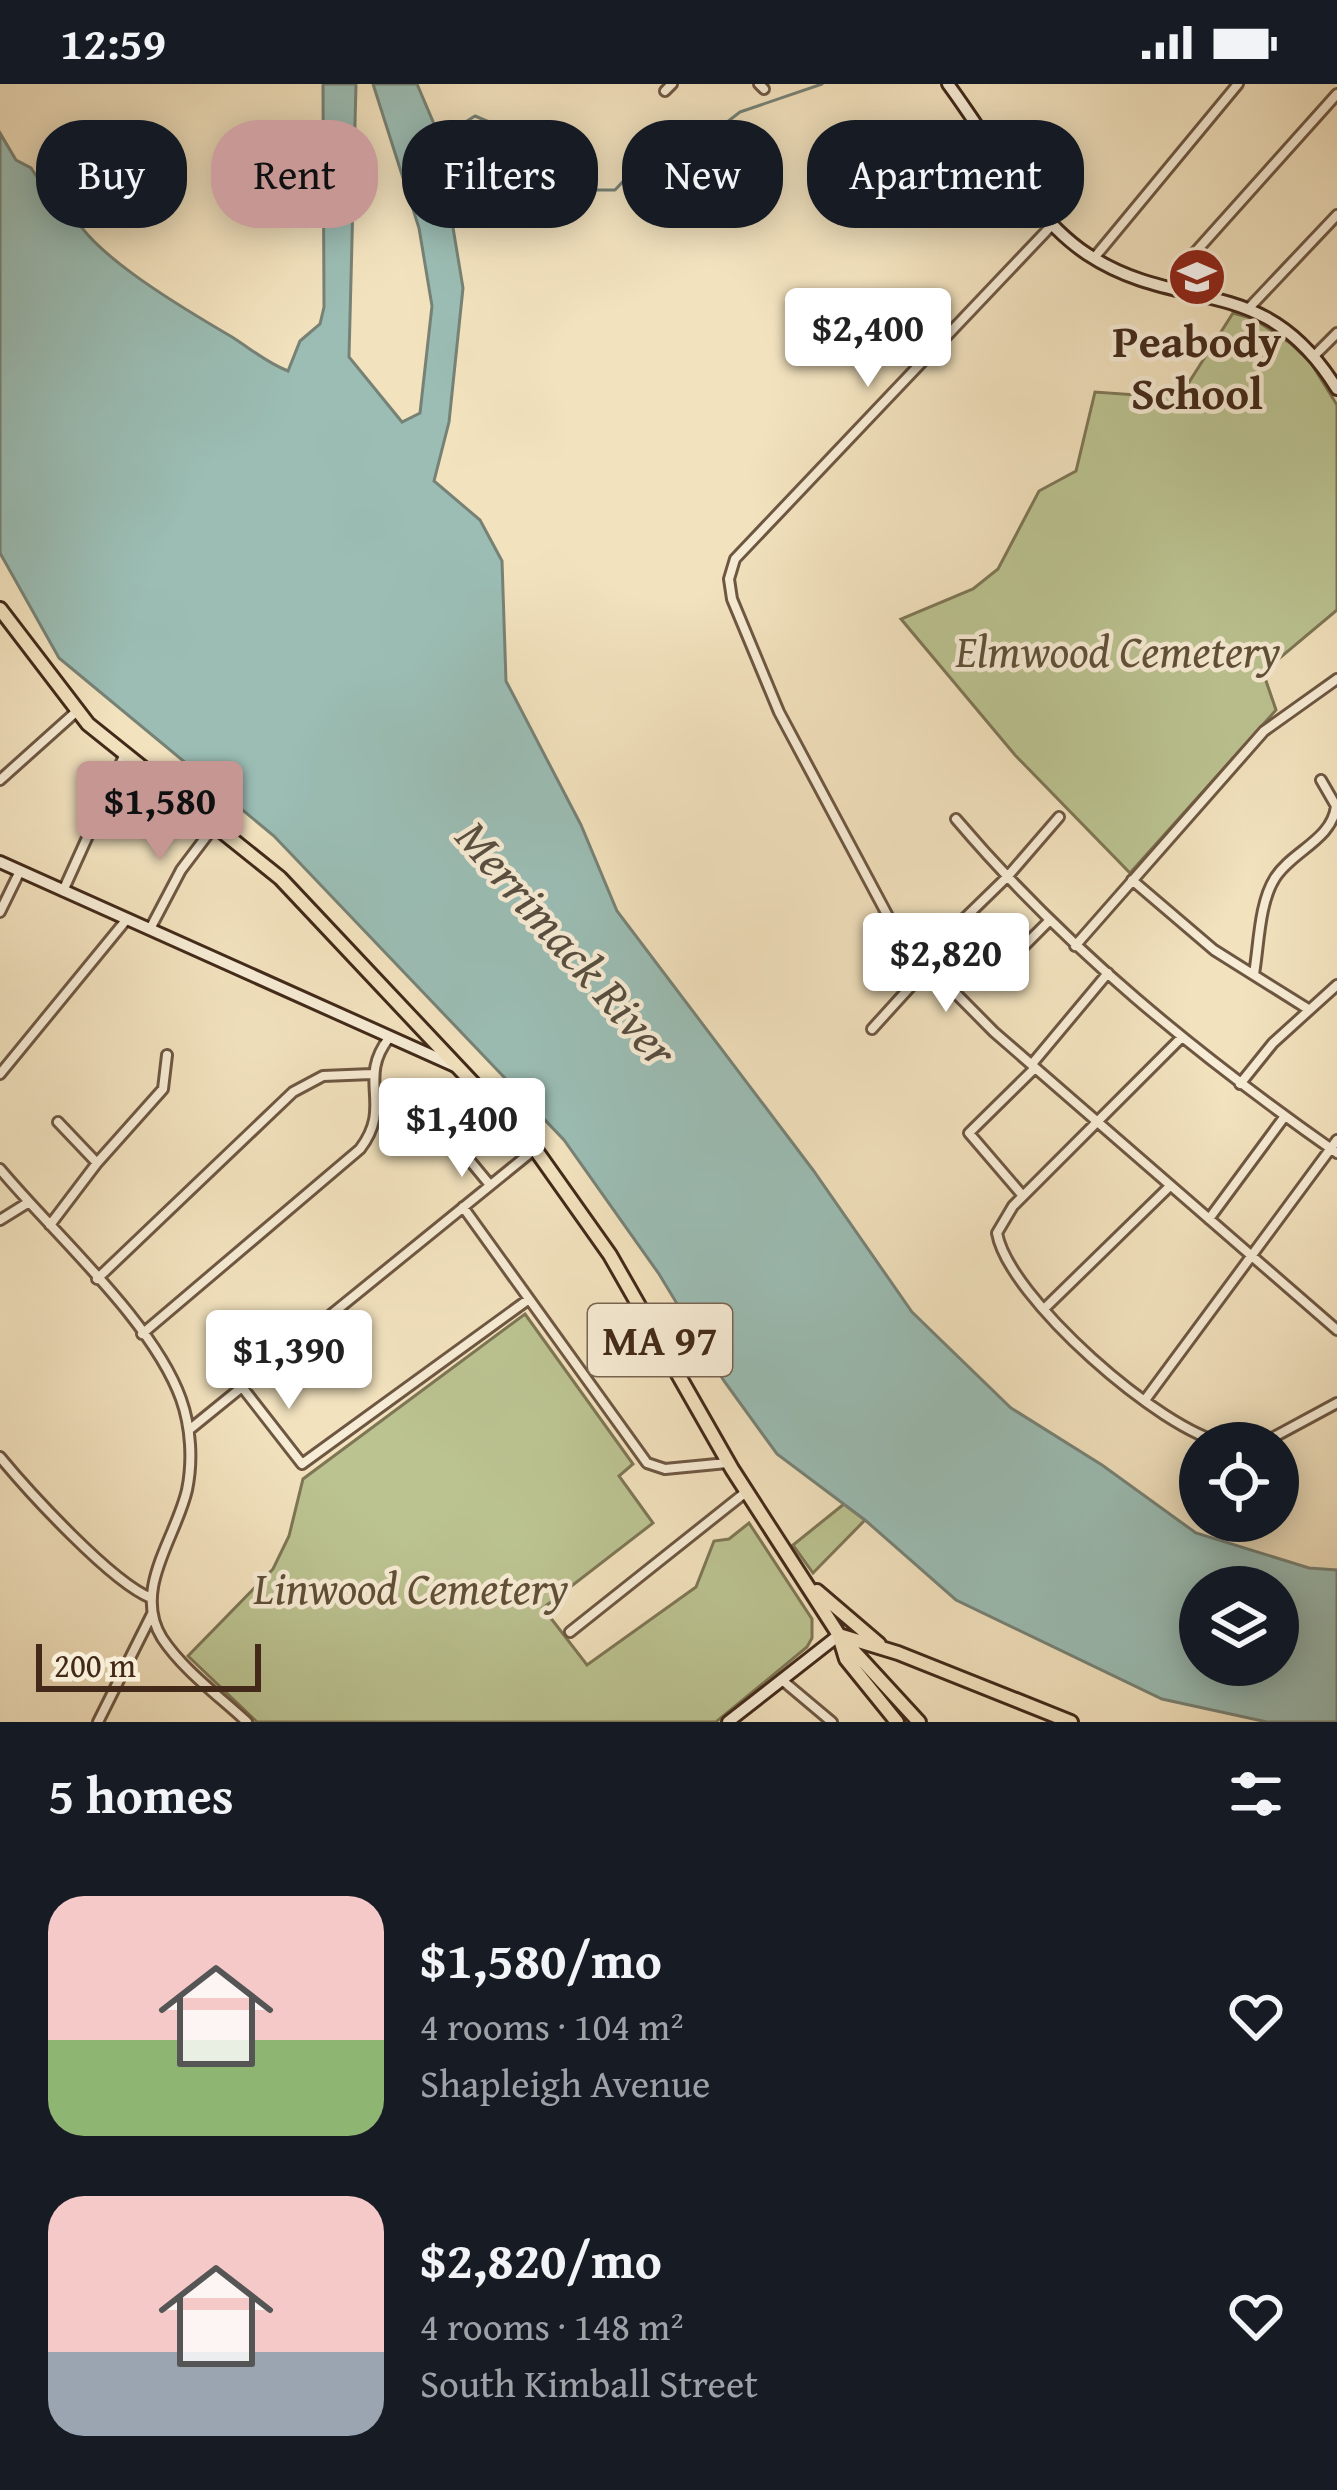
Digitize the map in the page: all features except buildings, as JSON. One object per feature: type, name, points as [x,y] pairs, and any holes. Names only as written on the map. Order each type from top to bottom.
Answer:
[{"type":"main road","points":[[948,84],[975,120]]},
{"type":"main road","points":[[1058,228],[1094,258],[1124,273],[1250,308],[1286,328],[1337,389]]},
{"type":"main road","name":"MA 97","points":[[0,609],[77,711],[124,756],[280,878],[535,1148],[610,1255],[746,1492],[838,1635],[919,1722]]},
{"type":"main road","points":[[0,862],[454,1066]]},
{"type":"main road","points":[[797,1571],[884,1648]]},
{"type":"main road","points":[[728,1722],[838,1635],[884,1648],[1062,1720]]},
{"type":"main road","name":"MA 97","points":[[838,1635],[846,1659],[897,1722]]},
{"type":"street","points":[[957,96],[967,84]]},
{"type":"street","points":[[1094,258],[1238,84]]},
{"type":"street","points":[[1172,286],[1191,257],[1337,94]]},
{"type":"street","points":[[1250,308],[1337,215]]},
{"type":"street","points":[[1049,228],[736,560],[729,579],[740,622],[779,712],[898,935],[994,1032],[1337,1330]]},
{"type":"street","points":[[1314,356],[1337,333]]},
{"type":"street","points":[[1075,946],[1264,731],[1337,679]]},
{"type":"street","points":[[0,780],[4,768],[77,711]]},
{"type":"street","points":[[63,891],[124,756]]},
{"type":"street","points":[[1254,974],[1270,886],[1286,864],[1333,822],[1336,806],[1321,780]]},
{"type":"street","points":[[872,1029],[921,975],[932,951],[1059,817]]},
{"type":"street","points":[[956,819],[1075,946],[1240,1084],[1335,1148],[1145,1400]]},
{"type":"street","points":[[150,930],[181,870],[216,824]]},
{"type":"street","points":[[0,912],[20,871]]},
{"type":"street","points":[[1132,880],[1214,950],[1308,1009]]},
{"type":"street","points":[[0,1075],[127,919]]},
{"type":"street","points":[[1006,965],[1050,920]]},
{"type":"street","points":[[1023,1196],[969,1132],[1033,1066],[1108,973]]},
{"type":"street","points":[[1240,1084],[1273,1043],[1337,985]]},
{"type":"street","points":[[1179,1422],[1098,1364],[1045,1308],[999,1244],[1000,1224],[1023,1196],[1182,1036]]},
{"type":"street","points":[[142,1334],[360,1149],[377,1116],[372,1074],[389,1038]]},
{"type":"street","points":[[50,1225],[163,1089],[167,1055]]},
{"type":"street","points":[[97,1279],[293,1092],[323,1076],[372,1074]]},
{"type":"street","points":[[428,1110],[490,1185]]},
{"type":"street","points":[[1209,1220],[1285,1116]]},
{"type":"street","points":[[58,1122],[98,1163]]},
{"type":"street","points":[[188,1431],[535,1148]]},
{"type":"street","points":[[0,1169],[142,1334],[181,1399],[188,1431],[188,1485],[155,1575],[152,1612],[166,1642],[247,1722]]},
{"type":"street","points":[[1045,1308],[1170,1186]]},
{"type":"street","points":[[0,1220],[29,1202]]},
{"type":"street","points":[[463,1207],[647,1463],[675,1469],[729,1463]]},
{"type":"street","points":[[242,1387],[302,1464],[529,1299]]},
{"type":"street","points":[[1299,1422],[1337,1403]]},
{"type":"street","points":[[0,1457],[93,1552],[134,1590],[151,1598]]},
{"type":"street","points":[[570,1631],[746,1492]]},
{"type":"street","points":[[98,1722],[152,1612]]},
{"type":"street","points":[[781,1679],[832,1722]]},
{"type":"street","points":[[105,1711],[115,1722]]},
{"type":"green space","name":"Elmwood Cemetery","points":[[1233,313],[1254,319],[1290,343],[1311,363],[1337,405],[1337,610],[1263,672],[1276,710],[1130,873],[1015,755],[901,619],[973,589],[998,569],[1039,491],[1076,471],[1095,392],[1179,398]]},
{"type":"green space","name":"Linwood Cemetery","points":[[525,1314],[633,1464],[619,1476],[653,1523],[543,1608],[587,1665],[696,1587],[714,1541],[729,1539],[749,1523],[812,1619],[807,1647],[716,1722],[257,1722],[188,1656],[273,1569],[289,1536],[303,1479]]},
{"type":"green space","points":[[844,1504],[865,1520],[813,1573],[793,1545]]},
{"type":"water","points":[[323,84],[356,84],[355,120],[323,120]]},
{"type":"water","points":[[373,84],[417,84],[432,120],[402,120],[402,175]]},
{"type":"water","name":"Merrimack River","points":[[0,133],[16,160],[36,176],[36,228],[83,228],[114,259],[165,296],[288,371],[300,341],[320,324],[324,228],[352,228],[349,357],[402,422],[420,413],[432,306],[419,228],[453,228],[463,288],[449,422],[434,481],[480,520],[502,561],[506,681],[581,825],[617,911],[813,1170],[912,1312],[1011,1408],[1179,1521],[1179,1542],[1225,1542],[1309,1568],[1337,1570],[1337,1722],[1267,1722],[1162,1699],[956,1600],[865,1520],[777,1454],[564,1140],[274,836],[59,658],[0,553]]},
{"type":"waterway","points":[[598,190],[615,190],[628,176],[686,172],[697,127],[722,126],[740,112],[822,84]]},
{"type":"waterway","points":[[469,120],[475,116],[484,120]]},
{"type":"place","name":"Peabody School","points":[[1197,277]]}]
